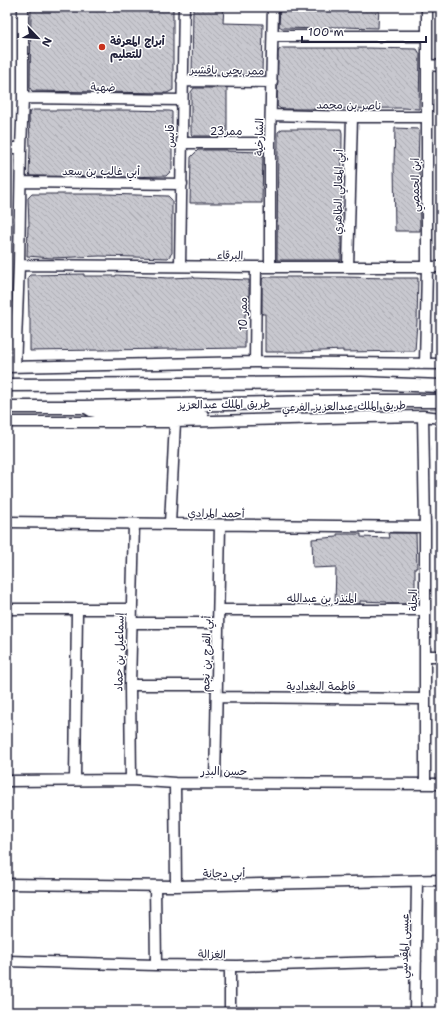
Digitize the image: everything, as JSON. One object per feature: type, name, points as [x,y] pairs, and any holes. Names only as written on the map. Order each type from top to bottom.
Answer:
[{"type":"main road","name":"طريق الملك عبدالعزيز","points":[[7,385],[361,383],[441,386]]},
{"type":"main road","name":"طريق الملك عبدالعزيز","points":[[7,407],[441,401]]},
{"type":"main road","points":[[7,403],[25,406]]},
{"type":"street","points":[[23,7],[23,98],[19,265],[11,367],[255,362],[441,364]]},
{"type":"street","name":"قابس","points":[[180,266],[184,7]]},
{"type":"street","name":"الشارخية","points":[[270,267],[270,143],[273,7]]},
{"type":"street","name":"ابن الحمصي","points":[[425,364],[427,267],[427,7]]},
{"type":"street","points":[[273,36],[428,36]]},
{"type":"street","points":[[427,65],[441,66]]},
{"type":"street","name":"ممر يحيى باقشير","points":[[182,81],[272,82]]},
{"type":"street","name":"ضهية","points":[[23,98],[182,100]]},
{"type":"street","name":"ناصر بن محمد","points":[[271,115],[427,117]]},
{"type":"street","name":"أبي المعالي الطاهري","points":[[348,267],[352,117]]},
{"type":"street","name":"ممر23","points":[[182,143],[270,143]]},
{"type":"street","points":[[7,148],[21,148]]},
{"type":"street","name":"أبي غالب بن سعد","points":[[21,182],[182,184]]},
{"type":"street","name":"البرقاء","points":[[19,265],[441,267]]},
{"type":"street","name":"ممر 10","points":[[255,362],[256,267]]},
{"type":"street","points":[[84,407],[91,411],[101,413],[149,415],[200,414],[221,420]]},
{"type":"street","name":"طريق الملك عبدالعزيز الفرعي","points":[[7,422],[175,422],[423,416],[441,418]]},
{"type":"street","name":"الجلة","points":[[423,416],[425,528],[425,784]]},
{"type":"street","points":[[170,524],[175,422]]},
{"type":"street","name":"أحمد المرادي","points":[[7,522],[425,528]]},
{"type":"street","name":"إسماعيل بن حماد","points":[[131,780],[130,684],[134,524]]},
{"type":"street","name":"أبي الفرج بن نجم","points":[[215,783],[220,525]]},
{"type":"street","points":[[7,609],[132,609]]},
{"type":"street","points":[[75,780],[77,610]]},
{"type":"street","name":"المنذر بن عبدالله","points":[[219,610],[425,610]]},
{"type":"street","points":[[132,623],[218,623]]},
{"type":"street","points":[[425,656],[441,656]]},
{"type":"street","points":[[130,684],[217,684]]},
{"type":"street","name":"فاطمة البغدادية","points":[[217,697],[425,699]]},
{"type":"street","name":"حسن البدر","points":[[7,781],[131,780],[175,783],[441,784]]},
{"type":"street","points":[[175,783],[176,886]]},
{"type":"street","name":"أبي دجانة","points":[[7,884],[176,886],[441,880]]},
{"type":"street","name":"عيسى المقدسي","points":[[415,1012],[417,881]]},
{"type":"street","points":[[155,886],[156,965]]},
{"type":"street","name":"الغزالة","points":[[7,961],[230,966],[416,961]]},
{"type":"street","points":[[230,966],[230,1012]]},
{"type":"building","name":"أبراج المعرفة للتعليم","points":[[31,7],[173,7],[173,90],[167,93],[32,91],[30,88]]},
{"type":"building","points":[[193,7],[224,7],[223,23],[263,24],[262,75],[192,75]]},
{"type":"building","points":[[280,7],[379,7],[378,28],[282,28],[279,26]]},
{"type":"building","points":[[282,48],[417,49],[420,54],[419,109],[281,109],[277,106],[278,52]]},
{"type":"building","points":[[194,88],[227,88],[227,136],[192,136],[191,92]]},
{"type":"building","points":[[33,110],[170,111],[172,112],[172,170],[166,176],[30,176],[29,113]]},
{"type":"building","points":[[395,128],[418,129],[419,131],[418,166],[420,231],[395,231]]},
{"type":"building","points":[[282,129],[341,129],[341,260],[277,260],[278,132]]},
{"type":"building","points":[[198,150],[263,152],[262,203],[190,203],[191,157]]},
{"type":"building","points":[[32,194],[168,196],[172,200],[172,253],[168,258],[100,256],[52,258],[27,256],[29,226],[28,198]]},
{"type":"building","points":[[84,274],[84,276],[116,275],[249,280],[249,314],[245,314],[245,348],[30,351],[28,277],[30,275]]},
{"type":"building","points":[[265,277],[418,278],[415,351],[343,352],[343,350],[265,352],[265,314],[262,314],[262,279]]},
{"type":"building","points":[[389,533],[416,533],[417,568],[415,568],[415,604],[387,604],[387,602],[360,601],[360,604],[335,604],[336,567],[313,568],[312,539],[337,537],[337,534],[361,534],[361,537],[390,538]]},
{"type":"place","name":"أبراج المعرفة للتعليم","points":[[102,47]]}]
